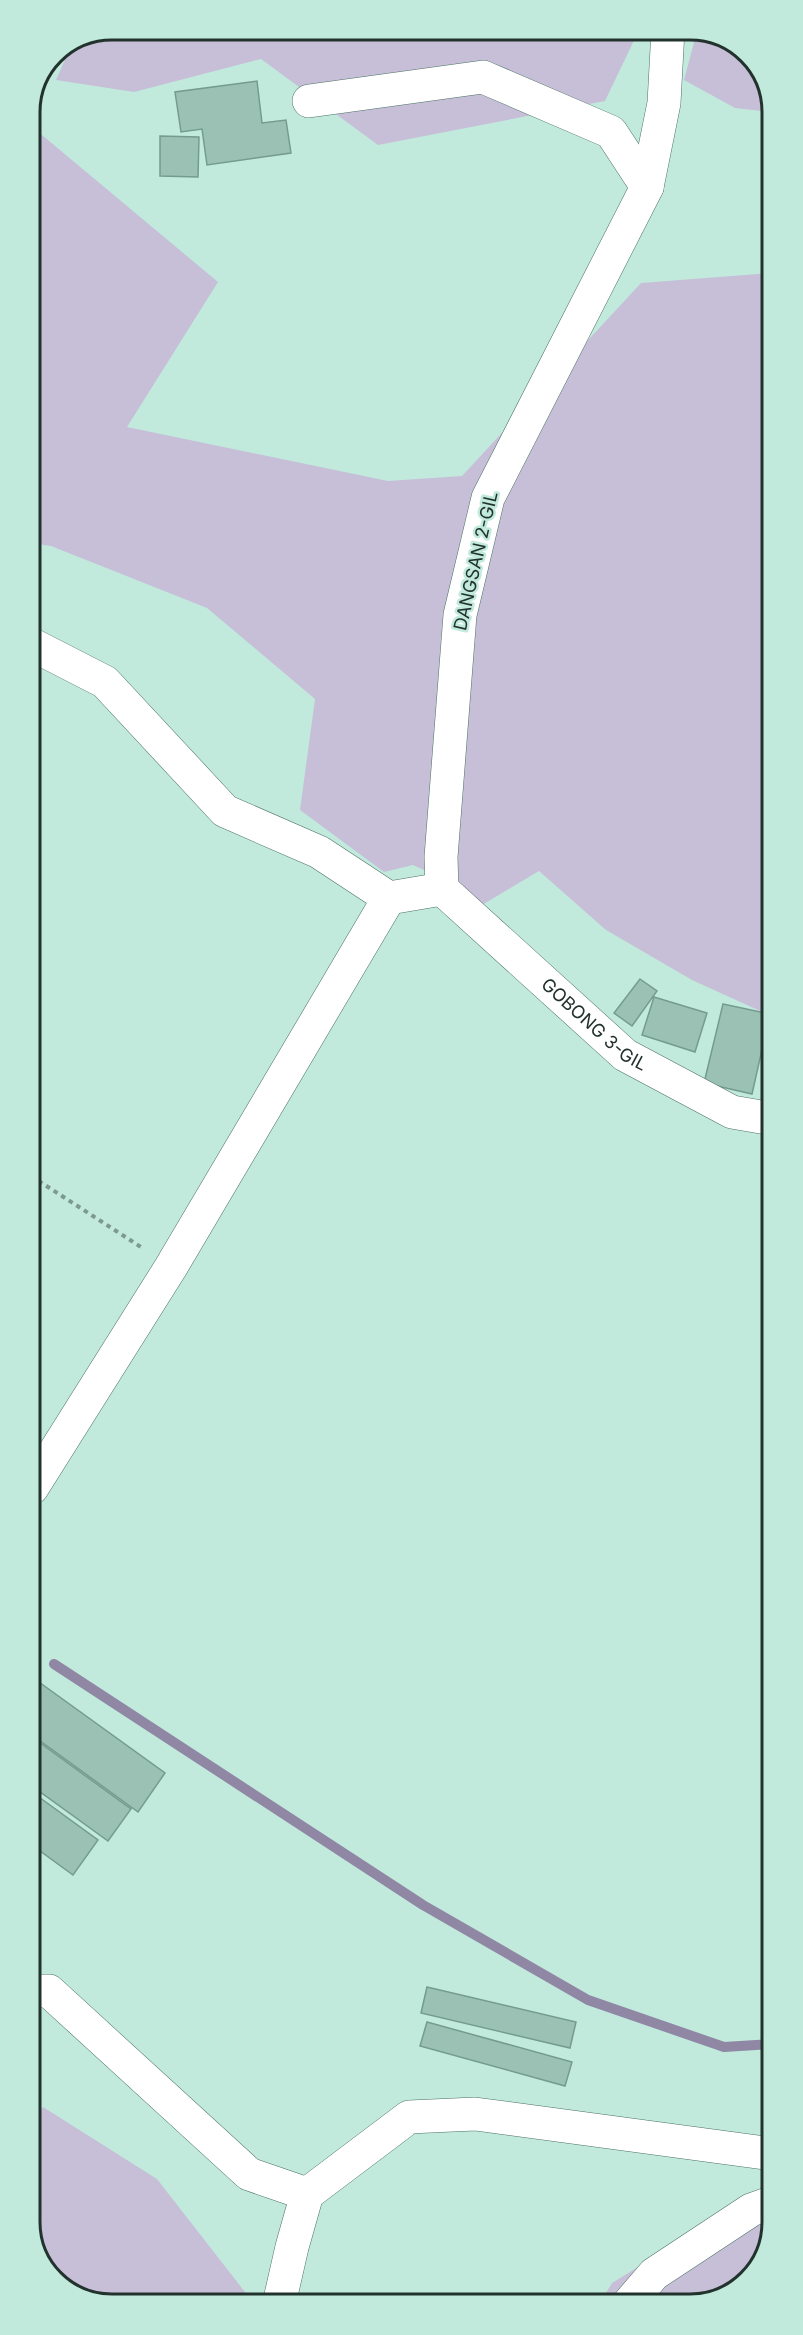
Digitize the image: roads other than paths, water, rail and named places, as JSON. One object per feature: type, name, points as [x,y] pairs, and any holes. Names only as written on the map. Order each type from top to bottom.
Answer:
[{"type":"street","name":"DANGSAN 2-GIL","points":[[442,889],[441,857],[460,615],[488,498],[647,187],[664,103],[667,41]]},
{"type":"street","points":[[309,101],[483,77],[611,132],[647,187]]},
{"type":"street","points":[[40,649],[105,682],[225,811],[319,852],[389,898],[442,889]]},
{"type":"street","name":"GOBONG 3-GIL","points":[[442,889],[625,1055],[732,1112],[762,1117]]},
{"type":"street","points":[[40,1475],[171,1267],[389,898]]},
{"type":"street","points":[[40,1990],[49,1991],[249,2174],[307,2194]]},
{"type":"street","points":[[281,2294],[307,2194],[409,2117],[476,2114],[762,2153]]},
{"type":"street","points":[[637,2294],[654,2274],[751,2210],[762,2206]]},
{"type":"waterway","points":[[54,1664],[423,1905],[588,2000],[724,2047],[762,2045]]}]
